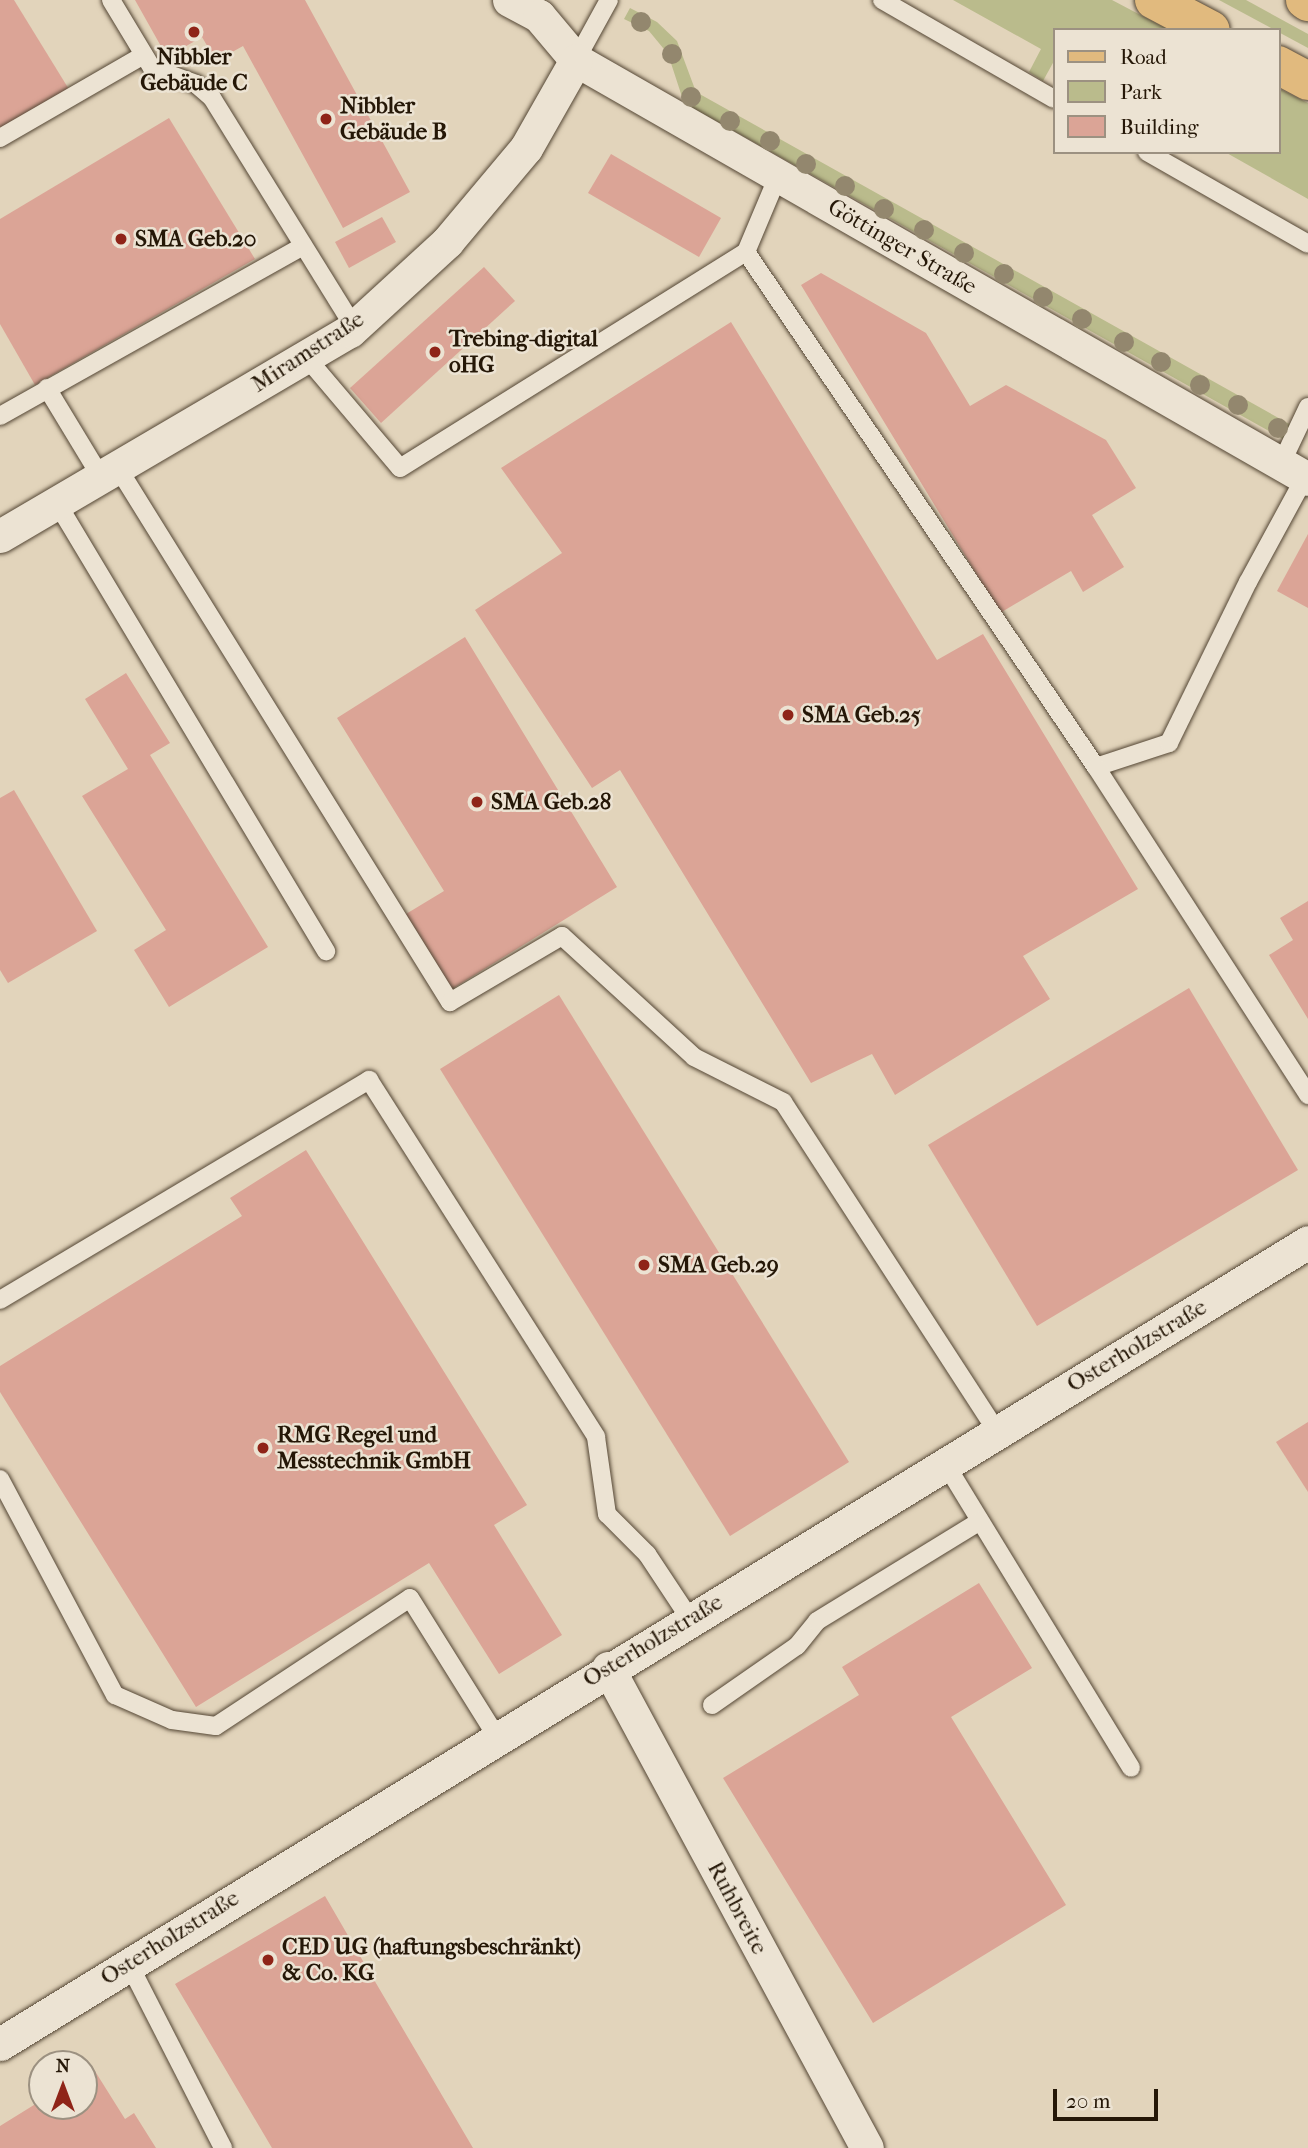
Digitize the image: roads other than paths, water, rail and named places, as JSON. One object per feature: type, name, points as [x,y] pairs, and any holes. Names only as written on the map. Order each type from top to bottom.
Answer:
[{"type":"main road","points":[[1154,0],[1207,28]]},
{"type":"main road","points":[[1280,66],[1308,81]]},
{"type":"street","name":"Göttinger Straße","points":[[509,0],[539,16],[576,60],[1298,473]]},
{"type":"street","name":"Miramstraße","points":[[0,536],[354,327],[447,242],[526,148],[576,60]]},
{"type":"street","name":"Osterholzstraße","points":[[0,2044],[608,1668],[1308,1242]]},
{"type":"street","name":"Ruhbreite","points":[[608,1668],[867,2148]]},
{"type":"lane","points":[[111,0],[152,68],[195,84],[212,97],[354,327]]},
{"type":"lane","points":[[576,60],[609,0]]},
{"type":"lane","points":[[882,0],[1052,98]]},
{"type":"lane","points":[[0,138],[144,55]]},
{"type":"lane","points":[[1150,154],[1308,244]]},
{"type":"lane","points":[[306,357],[400,468],[746,252],[778,176]]},
{"type":"lane","points":[[0,416],[303,246]]},
{"type":"lane","points":[[746,252],[1096,767],[1308,1095]]},
{"type":"lane","points":[[47,388],[110,472],[450,1002],[562,936],[694,1057],[783,1102],[997,1431]]},
{"type":"lane","points":[[1096,767],[1169,743],[1298,473],[1308,407]]},
{"type":"lane","points":[[57,503],[326,951]]},
{"type":"lane","points":[[0,1300],[369,1080],[596,1437],[607,1514],[647,1554],[690,1619]]},
{"type":"lane","points":[[945,1463],[1131,1768]]},
{"type":"lane","points":[[0,1479],[115,1695],[173,1720],[216,1726],[410,1598],[497,1737]]},
{"type":"lane","points":[[712,1705],[797,1646],[817,1620],[980,1521]]},
{"type":"lane","points":[[129,1964],[223,2148]]},
{"type":"place","name":"Nibbler Gebäude C","points":[[194,32]]},
{"type":"place","name":"Nibbler Gebäude B","points":[[326,119]]},
{"type":"place","name":"SMA Geb.20","points":[[121,239]]},
{"type":"place","name":"Trebing-digital oHG","points":[[435,352]]},
{"type":"place","name":"SMA Geb.25","points":[[788,715]]},
{"type":"place","name":"SMA Geb.28","points":[[477,802]]},
{"type":"place","name":"SMA Geb.29","points":[[644,1265]]},
{"type":"place","name":"RMG Regel und Messtechnik GmbH","points":[[263,1448]]},
{"type":"place","name":"CED UG (haftungsbeschränkt) & Co. KG","points":[[268,1960]]}]
